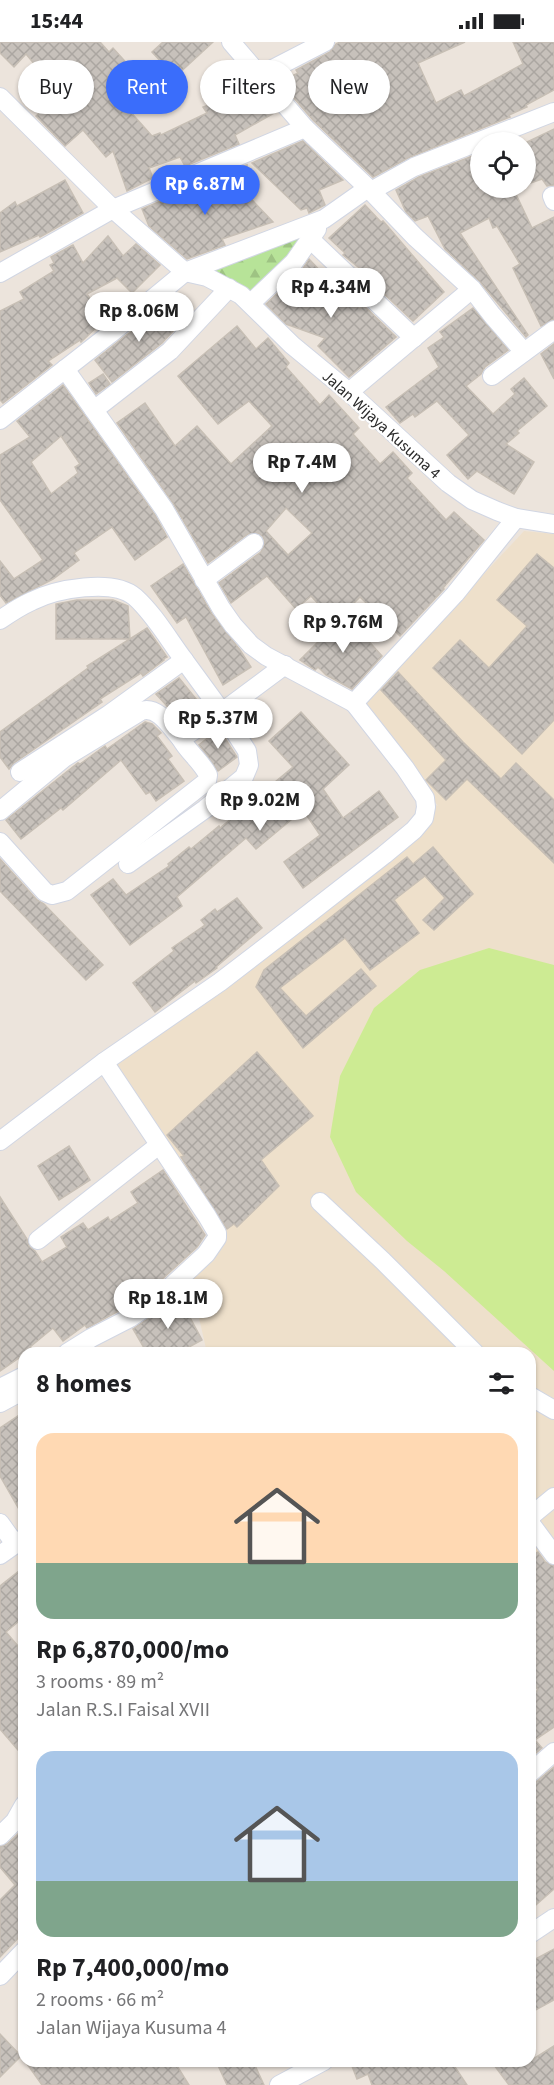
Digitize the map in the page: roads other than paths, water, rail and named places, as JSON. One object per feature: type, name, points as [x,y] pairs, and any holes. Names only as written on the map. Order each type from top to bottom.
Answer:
[{"type":"street","points":[[231,42],[247,60]]},
{"type":"street","points":[[291,60],[326,42]]},
{"type":"street","points":[[0,97],[113,209],[185,272]]},
{"type":"street","points":[[0,420],[185,272],[324,219],[369,189],[414,167],[554,112]]},
{"type":"street","points":[[293,114],[415,237],[472,289],[524,352]]},
{"type":"street","points":[[0,273],[113,209],[305,128]]},
{"type":"street","points":[[251,303],[294,262],[324,219]]},
{"type":"street","points":[[310,239],[414,338]]},
{"type":"street","name":"Jalan Wijaya Kusuma 4","points":[[185,272],[207,278],[229,288],[251,303],[292,345],[349,392],[448,483],[471,500],[516,518],[554,524]]},
{"type":"street","points":[[94,410],[170,351],[229,288]]},
{"type":"street","points":[[349,392],[472,289]]},
{"type":"street","points":[[492,376],[554,330]]},
{"type":"street","points":[[0,1141],[104,1062],[219,982],[384,855],[414,830],[424,818],[426,807],[425,798],[405,768],[354,703],[251,645],[221,608],[164,509],[65,369]]},
{"type":"street","points":[[354,703],[455,594],[516,518]]},
{"type":"street","points":[[204,580],[254,543]]},
{"type":"street","points":[[0,620],[32,601],[56,592],[76,588],[101,587],[121,590],[134,596],[222,712],[247,751],[249,765],[244,777],[128,864]]},
{"type":"street","points":[[20,772],[108,715],[184,660]]},
{"type":"street","points":[[181,739],[285,665]]},
{"type":"street","points":[[0,811],[64,758],[148,709],[156,711],[208,775],[207,781],[67,891],[52,895],[45,892],[0,842]]},
{"type":"street","points":[[77,1347],[130,1318],[155,1301],[206,1254],[217,1238],[217,1233],[207,1216],[104,1062]]},
{"type":"street","points":[[38,1240],[159,1145]]},
{"type":"street","points":[[320,1202],[469,1347]]},
{"type":"street","points":[[0,1388],[18,1379]]},
{"type":"street","points":[[0,1403],[18,1393]]},
{"type":"street","points":[[536,1400],[554,1410]]},
{"type":"street","points":[[536,1510],[554,1497]]},
{"type":"street","points":[[0,1523],[18,1539]]},
{"type":"street","points":[[536,1531],[554,1555]]},
{"type":"street","points":[[0,1556],[18,1542]]},
{"type":"street","points":[[536,1768],[554,1752]]},
{"type":"street","points":[[0,1836],[18,1821]]},
{"type":"street","points":[[536,1930],[554,1918]]},
{"type":"street","points":[[0,1976],[18,1956]]},
{"type":"street","points":[[279,2085],[313,2067]]}]
